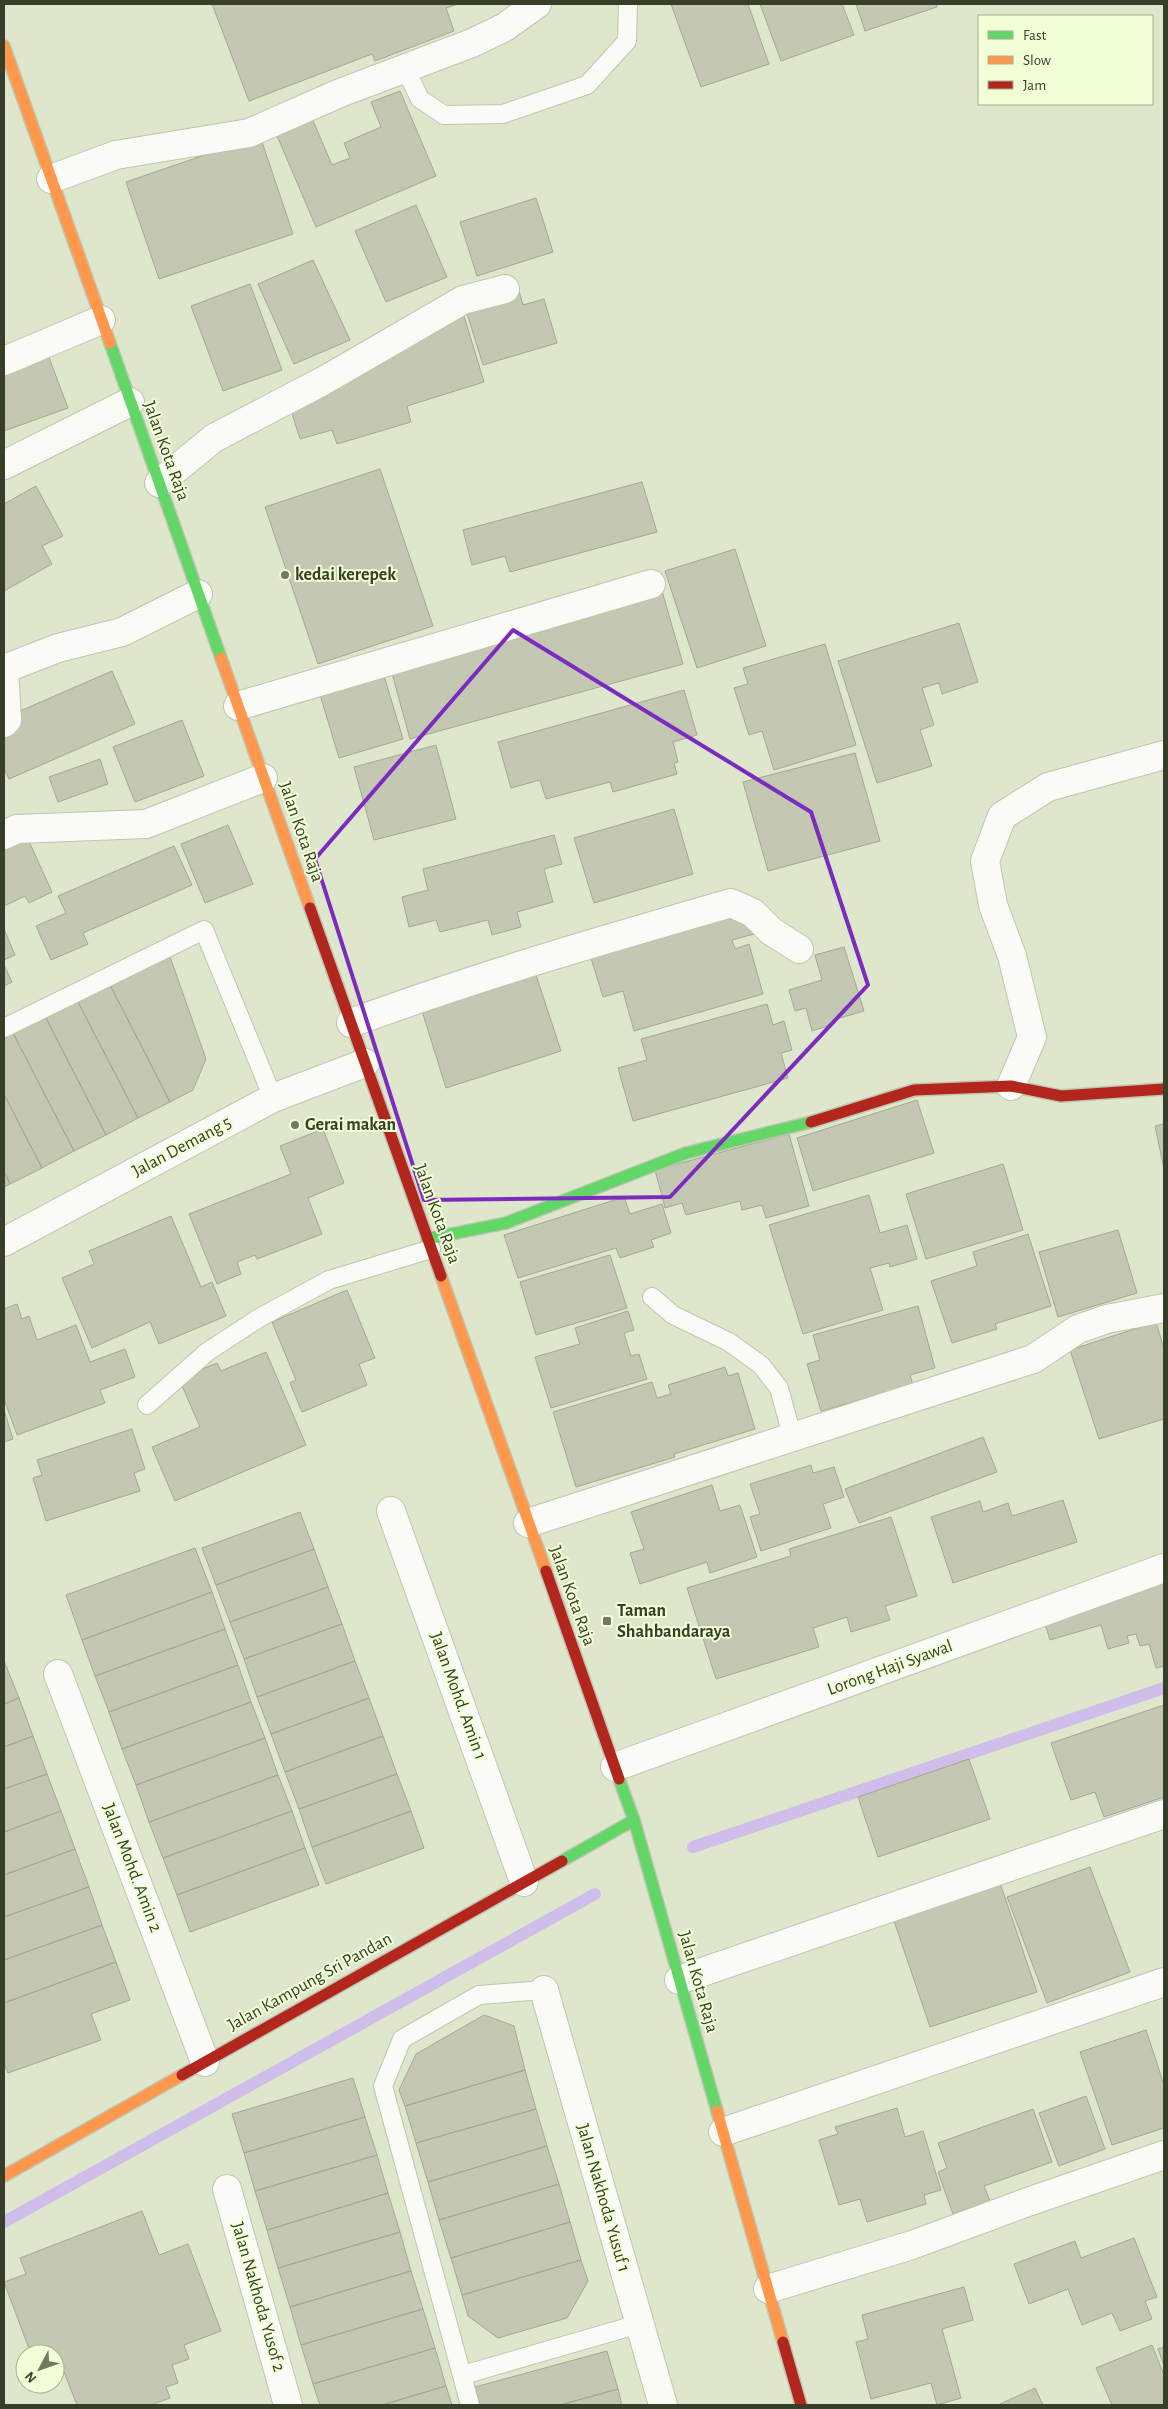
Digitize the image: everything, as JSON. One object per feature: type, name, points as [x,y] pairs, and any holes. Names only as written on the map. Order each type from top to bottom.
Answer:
[{"type":"main road","name":"Jalan Kota Raja","points":[[4,46],[7,65],[51,179],[634,1820],[801,2405]]},
{"type":"main road","points":[[429,1244],[506,1223],[686,1153],[835,1116],[914,1090],[1011,1086],[1061,1096],[1164,1089]]},
{"type":"main road","name":"Jalan Kampung Sri Pandan","points":[[4,2176],[634,1820]]},
{"type":"street","points":[[51,179],[116,155],[249,133],[340,93],[480,39],[505,27],[537,4]]},
{"type":"street","points":[[159,483],[214,438],[323,381],[463,300],[505,289]]},
{"type":"street","points":[[4,361],[101,320]]},
{"type":"street","points":[[4,465],[130,402]]},
{"type":"street","points":[[238,706],[651,584]]},
{"type":"street","points":[[4,723],[7,720],[4,669],[58,648],[122,632],[198,594]]},
{"type":"street","points":[[1011,1086],[1032,1037],[1012,956],[992,904],[985,861],[1002,816],[1048,787],[1164,754]]},
{"type":"street","points":[[4,835],[17,830],[146,824],[264,778]]},
{"type":"street","points":[[350,1023],[556,952],[731,903],[754,913],[771,931],[799,949]]},
{"type":"street","name":"Jalan Demang 5","points":[[4,1242],[273,1098],[365,1063]]},
{"type":"street","points":[[528,1523],[1033,1359],[1078,1329],[1107,1319],[1164,1308]]},
{"type":"street","name":"Jalan Mohd. Amin 1","points":[[391,1511],[524,1882]]},
{"type":"street","name":"Lorong Haji Syawal","points":[[615,1767],[1164,1568]]},
{"type":"street","name":"Jalan Mohd. Amin 2","points":[[58,1674],[205,2062]]},
{"type":"street","points":[[679,1980],[1164,1814]]},
{"type":"street","points":[[722,2132],[1164,1982]]},
{"type":"street","name":"Jalan Nakhoda Yusuf 1","points":[[544,1990],[662,2405]]},
{"type":"street","points":[[768,2289],[912,2245],[1022,2204],[1164,2155]]},
{"type":"street","name":"Jalan Nakhoda Yusof 2","points":[[227,2189],[288,2405]]},
{"type":"lane","points":[[405,68],[420,99],[444,115],[503,114],[587,85],[628,41],[628,4]]},
{"type":"lane","points":[[4,1028],[204,930],[273,1098]]},
{"type":"lane","points":[[147,1405],[206,1352],[258,1318],[329,1280],[429,1244]]},
{"type":"lane","points":[[652,1296],[674,1314],[729,1342],[762,1366],[779,1388],[792,1436]]},
{"type":"lane","points":[[470,2405],[383,2086],[402,2039],[479,1995],[544,1990]]},
{"type":"lane","points":[[462,2375],[639,2324]]},
{"type":"highlighted area","points":[[513,630],[811,812],[868,985],[670,1197],[424,1200],[315,859]]},
{"type":"building","points":[[212,4],[458,4],[446,8],[454,31],[375,61],[372,54],[249,101]]},
{"type":"building","points":[[671,4],[748,4],[769,64],[701,87]]},
{"type":"building","points":[[760,4],[842,4],[854,35],[781,61]]},
{"type":"building","points":[[856,4],[936,4],[937,7],[865,31]]},
{"type":"building","points":[[400,91],[436,176],[316,227],[275,131],[311,116],[332,165],[350,158],[344,143],[381,127],[371,102]]},
{"type":"building","points":[[260,136],[293,234],[159,279],[126,182]]},
{"type":"building","points":[[536,198],[553,252],[477,276],[460,222]]},
{"type":"building","points":[[416,205],[447,277],[386,302],[355,231]]},
{"type":"building","points":[[313,260],[350,340],[294,364],[258,284]]},
{"type":"building","points":[[250,284],[282,370],[223,391],[191,306]]},
{"type":"building","points":[[519,291],[523,305],[544,299],[557,343],[483,365],[465,307]]},
{"type":"building","points":[[464,316],[484,382],[407,406],[411,422],[337,444],[332,430],[300,439],[288,401],[369,346]]},
{"type":"building","points":[[48,355],[68,408],[4,431],[4,371]]},
{"type":"building","points":[[380,469],[433,626],[318,664],[265,507]]},
{"type":"building","points":[[642,482],[657,532],[510,572],[505,556],[472,565],[463,530]]},
{"type":"building","points":[[36,486],[63,536],[42,546],[52,564],[4,591],[4,504]]},
{"type":"building","points":[[735,549],[766,646],[697,668],[665,571]]},
{"type":"building","points":[[662,591],[683,664],[410,739],[390,666]]},
{"type":"building","points":[[959,623],[978,682],[942,694],[939,683],[922,688],[934,725],[920,730],[932,766],[877,783],[838,661]]},
{"type":"building","points":[[825,644],[856,745],[774,770],[762,731],[749,735],[734,688],[748,684],[743,668]]},
{"type":"building","points":[[382,669],[403,739],[339,758],[318,688]]},
{"type":"building","points":[[112,671],[135,724],[9,779],[4,768],[4,718]]},
{"type":"building","points":[[684,690],[697,735],[673,742],[678,762],[674,763],[677,774],[613,792],[610,782],[546,799],[540,780],[511,788],[498,742]]},
{"type":"building","points":[[182,720],[204,776],[135,802],[113,747]]},
{"type":"building","points":[[436,745],[456,819],[374,840],[354,767]]},
{"type":"building","points":[[855,753],[880,841],[768,871],[743,782]]},
{"type":"building","points":[[100,759],[108,784],[58,802],[49,777]]},
{"type":"building","points":[[674,809],[693,874],[594,903],[574,838]]},
{"type":"building","points":[[228,825],[253,884],[205,903],[181,844]]},
{"type":"building","points":[[554,835],[562,864],[544,869],[553,902],[517,912],[521,927],[492,935],[488,920],[440,932],[436,920],[409,927],[402,897],[428,890],[423,869]]},
{"type":"building","points":[[27,837],[52,892],[29,903],[25,896],[4,906],[4,848]]},
{"type":"building","points":[[174,846],[192,885],[83,933],[88,944],[51,960],[36,926],[66,913],[58,896]]},
{"type":"building","points":[[731,903],[754,934],[732,940],[735,949],[749,944],[763,994],[634,1031],[623,991],[603,997],[590,955]]},
{"type":"building","points":[[4,929],[15,955],[4,960]]},
{"type":"building","points":[[844,947],[864,1011],[833,1020],[834,1024],[812,1031],[806,1008],[795,1011],[789,990],[822,980],[815,955]]},
{"type":"building","points":[[168,951],[206,1059],[193,1090],[170,1102],[108,981]]},
{"type":"building","points":[[4,965],[12,982],[4,986]]},
{"type":"building","points":[[536,975],[561,1051],[446,1088],[422,1011]]},
{"type":"building","points":[[108,981],[170,1102],[138,1118],[76,998]]},
{"type":"building","points":[[76,998],[138,1118],[106,1135],[44,1014]]},
{"type":"building","points":[[767,1004],[773,1025],[784,1021],[792,1050],[781,1053],[788,1078],[633,1121],[618,1068],[647,1060],[641,1039]]},
{"type":"building","points":[[44,1014],[106,1135],[74,1151],[12,1031]]},
{"type":"building","points":[[12,1031],[74,1151],[42,1168],[4,1094],[4,1035]]},
{"type":"building","points":[[4,1094],[42,1168],[10,1184],[4,1171]]},
{"type":"building","points":[[917,1100],[934,1153],[813,1191],[797,1138]]},
{"type":"building","points":[[1164,1124],[1164,1169],[1155,1126]]},
{"type":"building","points":[[323,1129],[344,1183],[308,1198],[322,1234],[257,1259],[255,1255],[237,1262],[241,1274],[217,1284],[189,1214],[291,1174],[280,1146]]},
{"type":"building","points":[[789,1134],[809,1206],[766,1218],[762,1205],[742,1210],[740,1201],[686,1215],[682,1203],[665,1208],[655,1170]]},
{"type":"building","points":[[1003,1164],[1023,1230],[926,1259],[906,1194]]},
{"type":"building","points":[[4,1171],[10,1184],[4,1187]]},
{"type":"building","points":[[869,1195],[880,1233],[907,1225],[917,1259],[890,1267],[889,1263],[870,1268],[883,1310],[803,1334],[769,1225]]},
{"type":"building","points":[[624,1197],[630,1214],[662,1204],[671,1233],[651,1240],[654,1247],[620,1258],[616,1248],[518,1278],[504,1235]]},
{"type":"building","points":[[171,1216],[201,1287],[212,1282],[226,1316],[159,1344],[150,1322],[92,1348],[62,1278],[94,1264],[89,1251]]},
{"type":"building","points":[[1118,1230],[1137,1293],[1058,1317],[1039,1252]]},
{"type":"building","points":[[1028,1234],[1051,1306],[995,1324],[997,1329],[952,1343],[931,1281],[977,1266],[973,1252]]},
{"type":"building","points":[[610,1255],[627,1308],[536,1335],[520,1282]]},
{"type":"building","points":[[347,1290],[375,1358],[359,1364],[367,1385],[302,1412],[290,1383],[296,1380],[272,1322]]},
{"type":"building","points":[[17,1304],[22,1319],[29,1316],[37,1340],[76,1325],[90,1362],[125,1349],[135,1377],[100,1390],[105,1403],[17,1435],[4,1399],[4,1309]]},
{"type":"building","points":[[918,1306],[935,1368],[910,1375],[913,1385],[821,1411],[807,1364],[820,1360],[813,1335]]},
{"type":"building","points":[[628,1311],[634,1330],[624,1333],[631,1356],[639,1354],[647,1379],[551,1408],[535,1357],[580,1344],[575,1328]]},
{"type":"building","points":[[1156,1322],[1164,1349],[1164,1419],[1099,1439],[1070,1350]]},
{"type":"building","points":[[266,1352],[306,1445],[175,1501],[152,1447],[200,1427],[179,1379],[217,1363],[221,1371]]},
{"type":"building","points":[[725,1367],[728,1376],[738,1373],[755,1429],[674,1454],[675,1457],[576,1487],[553,1412],[652,1382],[657,1398],[671,1394],[668,1385]]},
{"type":"building","points":[[4,1410],[13,1439],[4,1442]]},
{"type":"building","points":[[132,1429],[145,1469],[134,1473],[140,1491],[46,1521],[33,1478],[42,1475],[37,1460]]},
{"type":"building","points":[[983,1437],[997,1472],[859,1523],[845,1489]]},
{"type":"building","points":[[811,1465],[813,1473],[834,1467],[844,1497],[823,1504],[831,1528],[761,1551],[750,1517],[760,1514],[750,1484]]},
{"type":"building","points":[[712,1485],[720,1511],[740,1505],[757,1557],[710,1573],[707,1562],[640,1584],[630,1553],[644,1549],[631,1512]]},
{"type":"building","points":[[1063,1500],[1077,1542],[953,1583],[931,1517],[980,1501],[983,1512],[1008,1503],[1012,1516]]},
{"type":"building","points":[[300,1512],[314,1549],[216,1585],[202,1548]]},
{"type":"building","points":[[891,1517],[917,1596],[885,1606],[890,1620],[851,1632],[847,1617],[813,1628],[819,1647],[716,1679],[687,1588],[791,1556],[789,1549]]},
{"type":"building","points":[[195,1548],[212,1592],[82,1640],[66,1595]]},
{"type":"building","points":[[314,1549],[328,1587],[230,1622],[216,1585]]},
{"type":"building","points":[[1164,1583],[1164,1666],[1156,1668],[1149,1644],[1140,1646],[1136,1634],[1127,1636],[1129,1643],[1108,1649],[1101,1625],[1050,1640],[1042,1614],[1097,1602]]},
{"type":"building","points":[[328,1587],[342,1624],[244,1659],[230,1622]]},
{"type":"building","points":[[212,1592],[225,1629],[95,1676],[82,1640]]},
{"type":"building","points":[[342,1624],[355,1661],[257,1697],[244,1659]]},
{"type":"building","points":[[225,1629],[238,1665],[109,1712],[95,1676]]},
{"type":"building","points":[[4,1661],[19,1698],[4,1704]]},
{"type":"building","points":[[355,1661],[369,1698],[271,1734],[257,1697]]},
{"type":"building","points":[[238,1665],[251,1702],[122,1749],[109,1712]]},
{"type":"building","points":[[19,1698],[33,1736],[4,1747],[4,1704]]},
{"type":"building","points":[[369,1698],[383,1736],[285,1772],[271,1734]]},
{"type":"building","points":[[251,1702],[265,1738],[136,1785],[122,1749]]},
{"type":"building","points":[[1164,1705],[1164,1797],[1104,1817],[1095,1792],[1071,1800],[1051,1743]]},
{"type":"building","points":[[33,1736],[47,1774],[4,1789],[4,1747]]},
{"type":"building","points":[[383,1736],[397,1774],[299,1809],[285,1772]]},
{"type":"building","points":[[265,1738],[278,1775],[149,1822],[136,1785]]},
{"type":"building","points":[[969,1759],[990,1819],[878,1857],[858,1797]]},
{"type":"building","points":[[47,1774],[61,1811],[4,1832],[4,1789]]},
{"type":"building","points":[[397,1774],[411,1811],[312,1847],[299,1809]]},
{"type":"building","points":[[278,1775],[292,1811],[163,1858],[149,1822]]},
{"type":"building","points":[[61,1811],[75,1849],[4,1875],[4,1832]]},
{"type":"building","points":[[292,1811],[305,1848],[177,1895],[163,1858]]},
{"type":"building","points":[[411,1811],[424,1848],[326,1884],[312,1847]]},
{"type":"building","points":[[305,1848],[319,1885],[190,1932],[177,1895]]},
{"type":"building","points":[[75,1849],[89,1887],[4,1917],[4,1875]]},
{"type":"building","points":[[1090,1867],[1130,1972],[1047,2003],[1007,1897]]},
{"type":"building","points":[[999,1880],[1037,1992],[930,2027],[892,1915]]},
{"type":"building","points":[[89,1887],[102,1925],[4,1960],[4,1917]]},
{"type":"building","points":[[102,1925],[116,1962],[4,2003],[4,1960]]},
{"type":"building","points":[[116,1962],[130,2000],[91,2014],[101,2040],[8,2073],[4,2063],[4,2003]]},
{"type":"building","points":[[484,2015],[514,2026],[525,2070],[405,2106],[399,2090],[416,2054]]},
{"type":"building","points":[[1146,2030],[1164,2085],[1164,2128],[1112,2145],[1080,2052]]},
{"type":"building","points":[[525,2070],[536,2109],[416,2143],[405,2106]]},
{"type":"building","points":[[353,2078],[365,2117],[244,2153],[232,2114]]},
{"type":"building","points":[[1086,2096],[1105,2149],[1059,2166],[1039,2113]]},
{"type":"building","points":[[897,2108],[905,2137],[923,2131],[941,2190],[924,2195],[926,2204],[867,2222],[860,2199],[839,2205],[819,2140],[838,2134],[835,2127]]},
{"type":"building","points":[[536,2109],[547,2146],[428,2182],[416,2143]]},
{"type":"building","points":[[1033,2109],[1052,2162],[984,2186],[990,2201],[953,2214],[938,2172],[947,2168],[938,2143]]},
{"type":"building","points":[[365,2117],[377,2155],[255,2191],[244,2153]]},
{"type":"building","points":[[547,2146],[559,2184],[439,2220],[428,2182]]},
{"type":"building","points":[[377,2155],[388,2193],[267,2230],[255,2191]]},
{"type":"building","points":[[559,2184],[570,2222],[451,2258],[439,2220]]},
{"type":"building","points":[[388,2193],[400,2232],[278,2268],[267,2230]]},
{"type":"building","points":[[142,2211],[159,2255],[188,2244],[221,2331],[184,2345],[189,2359],[172,2365],[178,2383],[166,2387],[170,2398],[151,2405],[77,2405],[65,2375],[65,2344],[27,2344],[4,2282],[26,2274],[20,2258]]},
{"type":"building","points":[[570,2222],[581,2260],[462,2295],[451,2258]]},
{"type":"building","points":[[400,2232],[411,2271],[290,2307],[278,2268]]},
{"type":"building","points":[[1134,2238],[1157,2297],[1145,2301],[1152,2319],[1120,2331],[1112,2313],[1082,2325],[1068,2289],[1029,2304],[1014,2264],[1075,2241],[1081,2258]]},
{"type":"building","points":[[581,2260],[588,2281],[567,2318],[498,2338],[468,2316],[462,2295]]},
{"type":"building","points":[[411,2271],[423,2309],[301,2345],[290,2307]]},
{"type":"building","points":[[964,2287],[973,2320],[942,2329],[961,2398],[937,2405],[931,2383],[871,2399],[856,2342],[868,2339],[862,2315]]},
{"type":"building","points":[[423,2309],[435,2348],[313,2384],[301,2345]]},
{"type":"building","points":[[1152,2345],[1164,2375],[1164,2405],[1112,2405],[1096,2368]]},
{"type":"building","points":[[1164,2347],[1164,2366],[1158,2349]]},
{"type":"building","points":[[435,2348],[446,2386],[382,2405],[320,2405],[313,2384]]},
{"type":"building","points":[[607,2351],[618,2389],[560,2405],[480,2405],[475,2387]]},
{"type":"building","points":[[446,2386],[452,2405],[382,2405]]},
{"type":"building","points":[[1035,2388],[1043,2405],[998,2405]]},
{"type":"building","points":[[618,2389],[622,2405],[560,2405]]},
{"type":"waterway","points":[[693,1847],[1164,1688]]},
{"type":"waterway","points":[[4,2222],[595,1894]]},
{"type":"traffic: fast","points":[[110,343],[221,658]]},
{"type":"traffic: fast","points":[[427,1239],[506,1223],[686,1153],[811,1122]]},
{"type":"traffic: fast","points":[[619,1779],[634,1820],[717,2111]]},
{"type":"traffic: fast","points":[[562,1861],[634,1820]]},
{"type":"traffic: slow","points":[[4,46],[110,343]]},
{"type":"traffic: slow","points":[[221,658],[310,908]]},
{"type":"traffic: slow","points":[[441,1276],[546,1571]]},
{"type":"traffic: slow","points":[[4,2176],[182,2075]]},
{"type":"traffic: slow","points":[[717,2111],[783,2342]]},
{"type":"traffic: jam","points":[[310,908],[441,1276]]},
{"type":"traffic: jam","points":[[811,1122],[914,1090],[1011,1086],[1061,1096],[1164,1089]]},
{"type":"traffic: jam","points":[[546,1571],[619,1779]]},
{"type":"traffic: jam","points":[[182,2075],[562,1861]]},
{"type":"traffic: jam","points":[[783,2342],[801,2405]]},
{"type":"place","name":"kedai kerepek","points":[[285,575]]},
{"type":"place","name":"Gerai makan","points":[[295,1125]]},
{"type":"place","name":"Taman Shahbandaraya","points":[[607,1621]]}]
